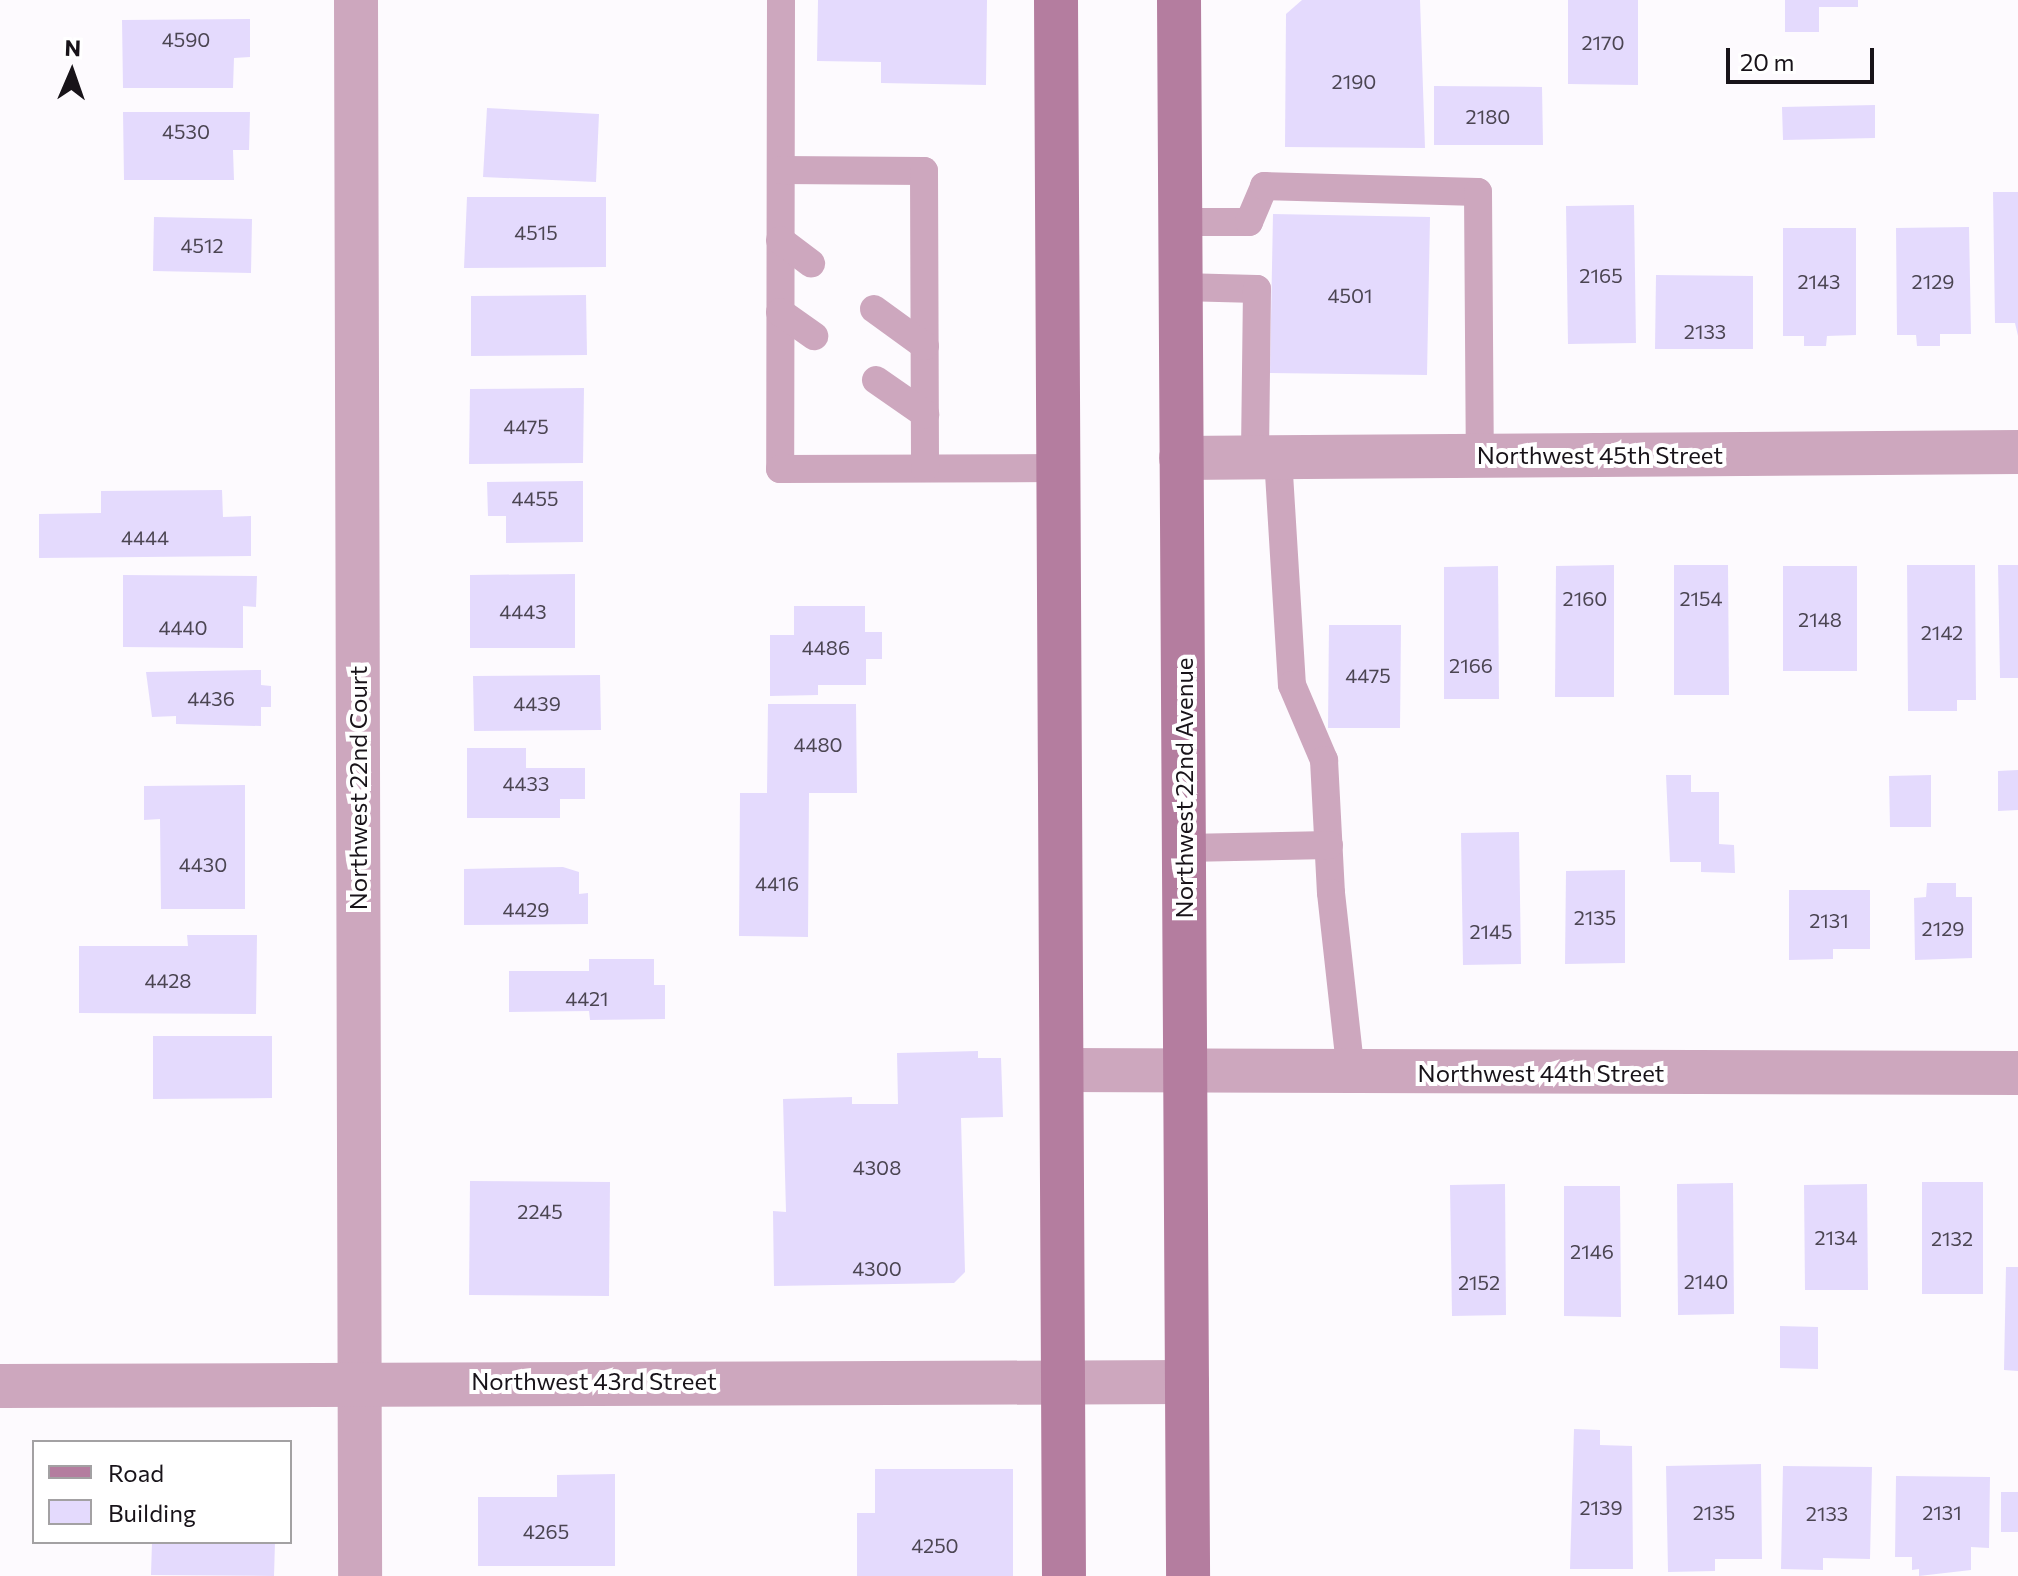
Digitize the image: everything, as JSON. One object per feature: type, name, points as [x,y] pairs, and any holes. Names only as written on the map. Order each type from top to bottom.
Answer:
[{"type":"main road","points":[[1056,0],[1064,1576]]},
{"type":"main road","name":"Northwest 22nd Avenue","points":[[1179,0],[1188,1576]]},
{"type":"street","name":"Northwest 22nd Court","points":[[356,0],[360,1576]]},
{"type":"street","name":"Northwest 45th Street","points":[[1181,458],[2018,452]]},
{"type":"street","name":"Northwest 44th Street","points":[[1063,1070],[2018,1073]]},
{"type":"street","name":"Northwest 43rd Street","points":[[0,1386],[360,1381],[1187,1382]]},
{"type":"lane","points":[[781,0],[780,469],[1059,468]]},
{"type":"lane","points":[[781,170],[924,171],[925,468]]},
{"type":"lane","points":[[1181,222],[1249,222],[1264,186],[1478,192],[1480,456]]},
{"type":"lane","points":[[780,240],[811,263]]},
{"type":"lane","points":[[1181,287],[1257,289],[1267,458],[1292,685],[1324,760],[1351,1073]]},
{"type":"lane","points":[[874,309],[925,346]]},
{"type":"lane","points":[[780,312],[814,336]]},
{"type":"lane","points":[[876,380],[925,414]]},
{"type":"lane","points":[[1185,848],[1329,845]]},
{"type":"building","points":[[818,0],[987,0],[986,85],[881,83],[881,62],[817,61]]},
{"type":"building","points":[[1302,0],[1420,0],[1425,148],[1285,147],[1286,14]]},
{"type":"building","points":[[1568,0],[1638,0],[1638,85],[1568,84]]},
{"type":"building","points":[[1785,0],[1858,0],[1858,7],[1819,7],[1819,32],[1785,32]]},
{"type":"building","points":[[250,19],[250,57],[234,58],[233,88],[123,88],[122,20]]},
{"type":"building","points":[[1434,86],[1542,87],[1543,145],[1434,145]]},
{"type":"building","points":[[1875,105],[1875,138],[1783,140],[1782,107]]},
{"type":"building","points":[[487,108],[599,114],[596,182],[483,177]]},
{"type":"building","points":[[123,112],[250,112],[249,150],[233,150],[234,180],[124,180]]},
{"type":"building","points":[[1993,192],[2018,192],[2018,336],[2015,323],[1995,323]]},
{"type":"building","points":[[467,197],[606,197],[606,267],[464,268]]},
{"type":"building","points":[[1634,205],[1636,343],[1568,344],[1566,206]]},
{"type":"building","points":[[1273,214],[1430,217],[1427,375],[1270,373]]},
{"type":"building","points":[[154,217],[252,219],[251,273],[153,271]]},
{"type":"building","points":[[1969,227],[1971,334],[1940,334],[1940,346],[1917,346],[1916,335],[1897,335],[1896,228]]},
{"type":"building","points":[[1783,228],[1856,228],[1856,335],[1827,336],[1826,346],[1804,346],[1804,336],[1783,336]]},
{"type":"building","points":[[1656,275],[1753,276],[1753,349],[1655,349]]},
{"type":"building","points":[[586,295],[587,355],[471,356],[471,296]]},
{"type":"building","points":[[584,388],[583,463],[469,464],[470,389]]},
{"type":"building","points":[[583,481],[583,542],[506,543],[506,516],[488,516],[487,482]]},
{"type":"building","points":[[222,490],[223,517],[251,516],[251,556],[39,558],[39,514],[101,513],[101,491]]},
{"type":"building","points":[[1614,565],[1614,697],[1555,697],[1556,566]]},
{"type":"building","points":[[1674,565],[1728,565],[1729,695],[1674,695]]},
{"type":"building","points":[[1907,565],[1975,565],[1976,700],[1957,700],[1957,711],[1908,711]]},
{"type":"building","points":[[1998,565],[2018,565],[2018,678],[2000,678]]},
{"type":"building","points":[[1498,566],[1499,699],[1444,699],[1444,567]]},
{"type":"building","points":[[1783,566],[1857,566],[1857,671],[1783,671]]},
{"type":"building","points":[[575,574],[575,648],[470,648],[470,575]]},
{"type":"building","points":[[123,575],[257,576],[256,607],[243,606],[243,648],[123,647]]},
{"type":"building","points":[[794,606],[865,606],[865,632],[882,632],[882,659],[866,659],[866,685],[818,685],[818,695],[770,696],[770,635],[794,635]]},
{"type":"building","points":[[1329,625],[1401,625],[1400,728],[1328,728]]},
{"type":"building","points":[[261,670],[261,685],[271,686],[271,707],[261,707],[261,726],[176,724],[176,716],[152,717],[146,672]]},
{"type":"building","points":[[600,675],[601,730],[474,731],[473,676]]},
{"type":"building","points":[[768,704],[856,704],[857,793],[809,793],[808,937],[739,936],[740,793],[767,793]]},
{"type":"building","points":[[467,748],[526,748],[526,768],[585,768],[585,799],[560,799],[560,818],[467,818]]},
{"type":"building","points":[[2018,770],[2018,810],[1998,811],[1998,771]]},
{"type":"building","points":[[1666,775],[1691,775],[1691,792],[1719,792],[1719,844],[1734,845],[1735,873],[1701,872],[1701,862],[1670,862]]},
{"type":"building","points":[[1931,775],[1931,827],[1890,827],[1889,776]]},
{"type":"building","points":[[245,785],[245,909],[161,909],[160,819],[144,820],[144,786]]},
{"type":"building","points":[[1519,832],[1521,964],[1463,965],[1461,833]]},
{"type":"building","points":[[563,867],[579,872],[579,894],[588,893],[588,924],[464,925],[464,869]]},
{"type":"building","points":[[1625,870],[1625,963],[1565,964],[1566,871]]},
{"type":"building","points":[[1927,883],[1956,883],[1956,897],[1972,897],[1972,958],[1915,960],[1914,898],[1926,897]]},
{"type":"building","points":[[1789,890],[1870,890],[1870,949],[1833,949],[1833,959],[1789,960]]},
{"type":"building","points":[[187,935],[257,935],[256,1014],[79,1013],[79,946],[188,946]]},
{"type":"building","points":[[589,959],[654,959],[654,985],[665,985],[665,1019],[590,1020],[589,1011],[509,1012],[509,971],[589,971]]},
{"type":"building","points":[[153,1036],[272,1036],[272,1098],[153,1099]]},
{"type":"building","points":[[978,1051],[978,1058],[1001,1058],[1003,1117],[961,1118],[965,1272],[954,1283],[774,1286],[773,1211],[786,1212],[783,1099],[852,1097],[852,1104],[898,1104],[897,1053]]},
{"type":"building","points":[[470,1181],[610,1182],[609,1296],[469,1295]]},
{"type":"building","points":[[1922,1182],[1983,1182],[1983,1294],[1922,1294]]},
{"type":"building","points":[[1733,1183],[1734,1314],[1678,1315],[1677,1184]]},
{"type":"building","points":[[1505,1184],[1506,1315],[1452,1316],[1450,1185]]},
{"type":"building","points":[[1867,1184],[1868,1290],[1805,1290],[1804,1185]]},
{"type":"building","points":[[1564,1186],[1620,1186],[1621,1317],[1564,1316]]},
{"type":"building","points":[[2006,1267],[2018,1267],[2018,1371],[2004,1370]]},
{"type":"building","points":[[1780,1326],[1818,1327],[1818,1369],[1780,1368]]},
{"type":"building","points":[[1574,1429],[1600,1430],[1600,1445],[1632,1446],[1633,1569],[1570,1569]]},
{"type":"building","points":[[1761,1464],[1762,1559],[1715,1559],[1715,1571],[1668,1572],[1666,1466]]},
{"type":"building","points":[[1783,1466],[1872,1467],[1870,1559],[1823,1558],[1823,1570],[1781,1569]]},
{"type":"building","points":[[875,1469],[1013,1469],[1013,1576],[857,1576],[857,1513],[875,1513]]},
{"type":"building","points":[[615,1474],[615,1566],[478,1566],[478,1497],[557,1497],[557,1475]]},
{"type":"building","points":[[1896,1476],[1990,1477],[1989,1548],[1971,1547],[1971,1570],[1919,1576],[1919,1569],[1912,1570],[1912,1557],[1895,1557]]},
{"type":"building","points":[[2001,1492],[2018,1492],[2018,1532],[2001,1532]]},
{"type":"building","points":[[152,1544],[275,1544],[274,1576],[151,1575]]}]
